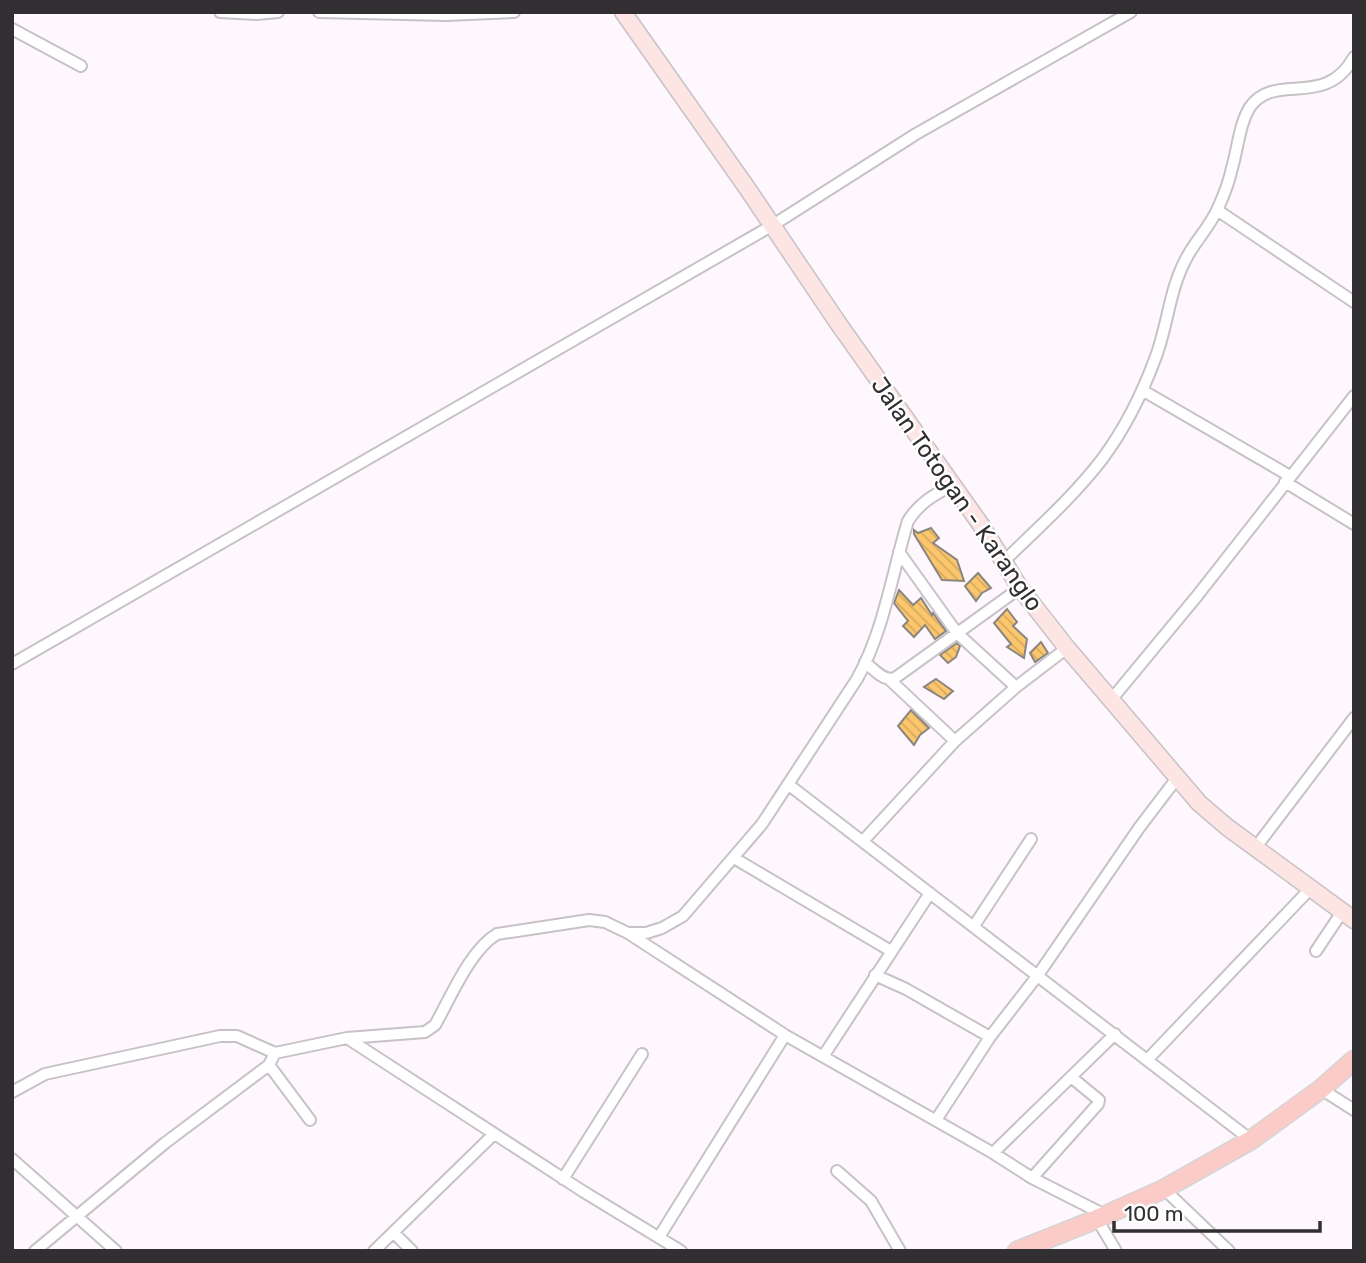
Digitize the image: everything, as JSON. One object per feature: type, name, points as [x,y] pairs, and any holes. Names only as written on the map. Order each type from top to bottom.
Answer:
[{"type":"main road","name":"Jalan Totogan - Karanglo","points":[[623,12],[953,485],[1020,588],[1067,648],[1199,803],[1227,827],[1348,916]]},
{"type":"main road","points":[[1017,1251],[1164,1189],[1251,1140],[1321,1089],[1354,1060]]},
{"type":"street","points":[[220,12],[278,12]]},
{"type":"street","points":[[319,12],[480,15],[514,12]]},
{"type":"street","points":[[12,664],[773,225],[916,134],[1130,12]]},
{"type":"street","points":[[12,29],[81,66]]},
{"type":"street","points":[[1003,562],[1103,457],[1129,416],[1160,346],[1167,312],[1187,257],[1202,238],[1228,184],[1244,118],[1252,105],[1262,95],[1276,90],[1309,89],[1324,84],[1351,70],[1354,57]]},
{"type":"street","points":[[1217,210],[1354,302]]},
{"type":"street","points":[[1142,390],[1287,479],[1354,524]]},
{"type":"street","points":[[1111,700],[1197,596],[1354,396]]},
{"type":"street","points":[[628,933],[646,933],[662,928],[683,916],[762,824],[857,679],[888,598],[908,521],[928,499],[953,485]]},
{"type":"street","points":[[899,552],[957,633],[1016,687]]},
{"type":"street","points":[[890,680],[1020,588]]},
{"type":"street","points":[[863,841],[955,741],[1016,687],[1067,648]]},
{"type":"street","points":[[865,662],[890,680],[955,741]]},
{"type":"street","points":[[1256,847],[1354,718]]},
{"type":"street","points":[[936,1120],[990,1037],[1038,975],[1139,828],[1177,778]]},
{"type":"street","points":[[789,785],[1251,1140]]},
{"type":"street","points":[[974,926],[1031,839]]},
{"type":"street","points":[[734,858],[891,951]]},
{"type":"street","points":[[1147,1059],[1310,889]]},
{"type":"street","points":[[824,1055],[930,893]]},
{"type":"street","points":[[1316,951],[1348,916]]},
{"type":"street","points":[[12,1092],[45,1074],[220,1036],[237,1036],[275,1053],[347,1038],[425,1032],[435,1025],[477,952],[487,940],[497,934],[589,919],[605,922],[628,933],[785,1035],[824,1055],[1101,1217],[1116,1251]]},
{"type":"street","points":[[876,975],[990,1037]]},
{"type":"street","points":[[993,1153],[1115,1034]]},
{"type":"street","points":[[659,1237],[785,1035]]},
{"type":"street","points":[[347,1038],[563,1179],[681,1251]]},
{"type":"street","points":[[35,1251],[165,1143],[269,1065],[275,1053]]},
{"type":"street","points":[[563,1179],[642,1054]]},
{"type":"street","points":[[269,1065],[310,1120]]},
{"type":"street","points":[[1032,1178],[1098,1104],[1099,1100],[1095,1095],[1071,1077]]},
{"type":"street","points":[[1321,1089],[1354,1110]]},
{"type":"street","points":[[374,1251],[494,1134]]},
{"type":"street","points":[[12,1159],[116,1251]]},
{"type":"street","points":[[837,1171],[871,1201],[900,1251]]},
{"type":"street","points":[[1164,1189],[1229,1251]]},
{"type":"street","points":[[394,1233],[412,1251]]},
{"type":"building","points":[[931,528],[939,538],[933,543],[957,560],[964,581],[942,580],[914,534],[914,530],[918,533]]},
{"type":"building","points":[[978,573],[991,588],[982,593],[976,601],[965,586]]},
{"type":"building","points":[[899,590],[913,605],[921,598],[946,631],[935,639],[925,625],[914,637],[903,626],[908,621],[894,603]]},
{"type":"building","points":[[1007,609],[1017,622],[1013,626],[1027,639],[1024,658],[1007,647],[1011,644],[994,623]]},
{"type":"building","points":[[1041,642],[1048,653],[1035,662],[1030,653]]},
{"type":"building","points":[[957,643],[960,646],[956,657],[948,663],[940,655]]},
{"type":"building","points":[[936,679],[953,691],[944,699],[924,687]]},
{"type":"building","points":[[911,710],[929,728],[920,735],[914,745],[898,726]]}]
